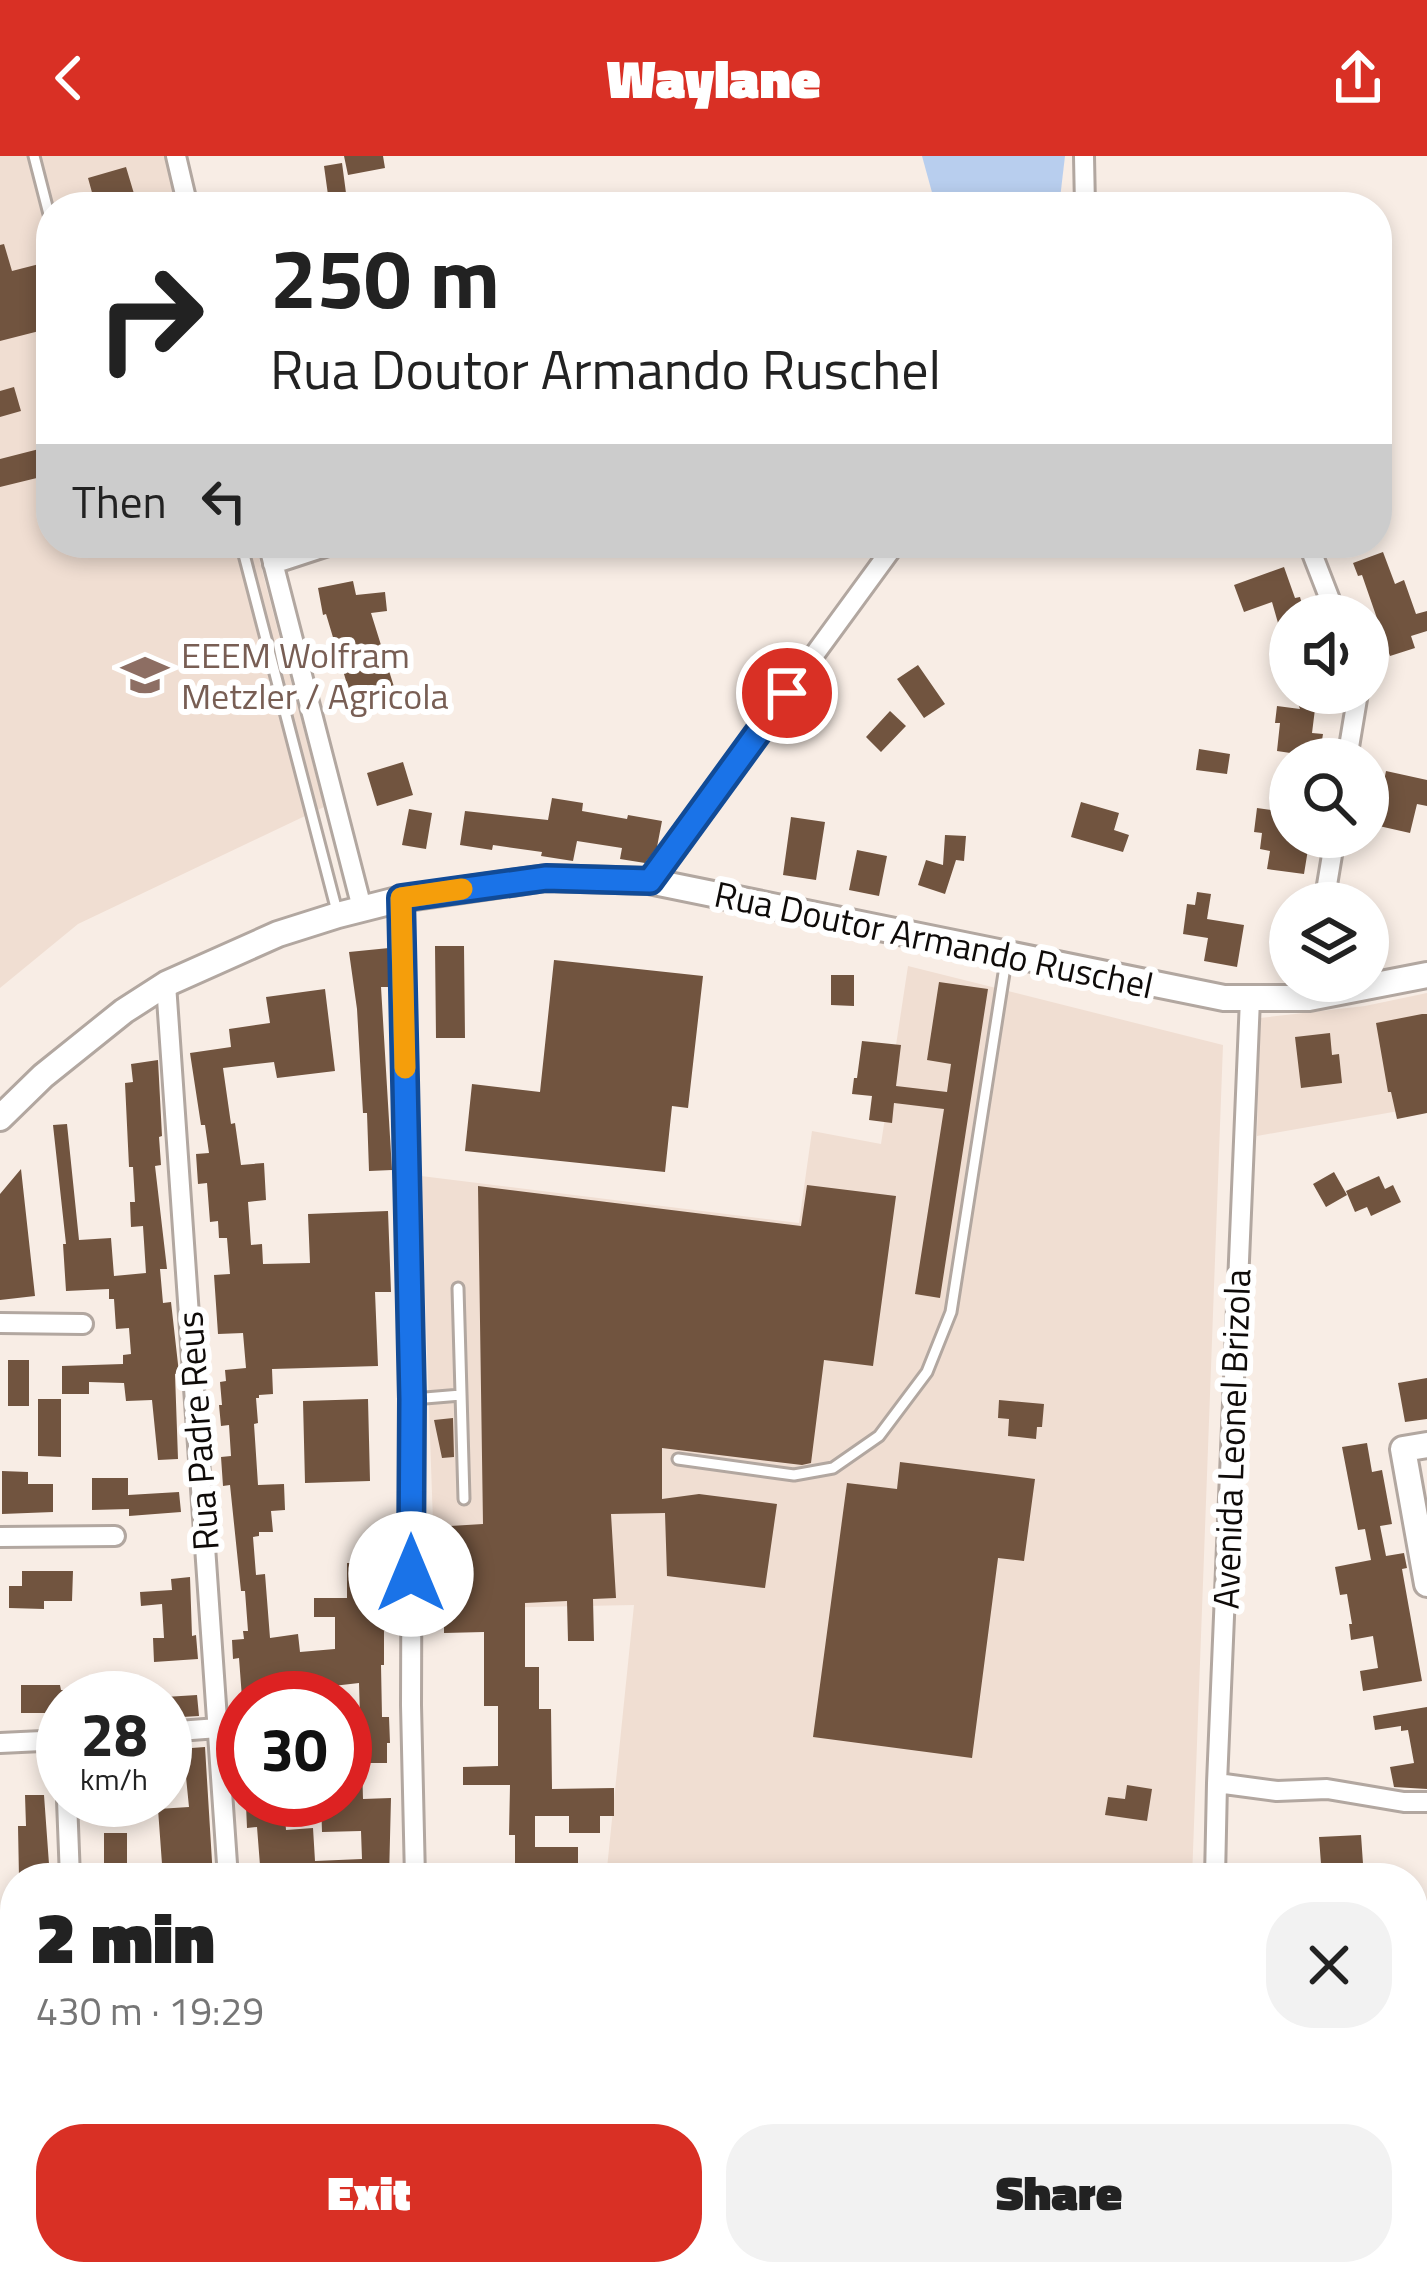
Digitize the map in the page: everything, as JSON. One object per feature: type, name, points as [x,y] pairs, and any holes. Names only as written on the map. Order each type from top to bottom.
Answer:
[{"type":"main road","name":"Rua Doutor Armando Ruschel","points":[[0,1118],[43,1076],[124,1011],[166,984],[278,934],[401,898],[546,878],[650,881],[1225,998],[1269,996]]},
{"type":"main road","name":"Rua Doutor Armando Ruschel","points":[[1389,980],[1427,975]]},
{"type":"main road","points":[[1427,1445],[1403,1449],[1427,1584]]},
{"type":"street","points":[[176,156],[184,192]]},
{"type":"street","points":[[1084,156],[1084,192]]},
{"type":"street","points":[[272,558],[350,912]]},
{"type":"street","points":[[273,564],[291,558]]},
{"type":"street","points":[[650,881],[885,558]]},
{"type":"street","points":[[1314,558],[1328,594]]},
{"type":"street","points":[[401,898],[412,1399],[415,1863]]},
{"type":"street","name":"Rua Padre Reus","points":[[166,984],[216,1699]]},
{"type":"street","name":"Avenida Leonel Brizola","points":[[1215,1863],[1250,999]]},
{"type":"street","points":[[0,1323],[83,1324]]},
{"type":"street","points":[[0,1537],[115,1536]]},
{"type":"street","points":[[0,1743],[36,1741]]},
{"type":"street","points":[[1216,1783],[1277,1791],[1327,1789],[1427,1802]]},
{"type":"street","points":[[68,1827],[69,1863]]},
{"type":"street","name":"Rua Padre Reus","points":[[225,1827],[227,1863]]},
{"type":"lane","points":[[34,156],[43,192]]},
{"type":"lane","points":[[245,558],[350,912]]},
{"type":"lane","points":[[678,1460],[794,1475],[833,1468],[879,1436],[927,1372],[951,1312],[1006,954]]},
{"type":"lane","points":[[458,1288],[464,1499]]},
{"type":"lane","points":[[412,1399],[461,1395]]},
{"type":"shaded area","name":"EEEM Wolfram Metzler / Agricola","points":[[0,156],[166,156],[175,192],[36,192],[36,558],[259,558],[324,807],[78,924],[0,988]]},
{"type":"shaded area","points":[[908,966],[1223,1045],[1193,1863],[608,1863],[634,1605],[436,1609],[421,1176],[799,1223],[812,1131],[881,1144]]},
{"type":"shaded area","points":[[1427,993],[1427,1106],[1257,1136],[1260,1018]]},
{"type":"water","points":[[922,156],[1065,156],[1061,192],[932,192]]},
{"type":"building","points":[[344,156],[383,156],[385,168],[348,175]]},
{"type":"building","points":[[342,163],[346,192],[328,192],[324,166]]},
{"type":"building","points":[[126,167],[134,192],[92,192],[88,178]]},
{"type":"building","points":[[4,244],[12,271],[36,265],[36,332],[0,341],[0,245]]},
{"type":"building","points":[[14,387],[21,411],[0,417],[0,391]]},
{"type":"building","points":[[36,450],[36,478],[0,487],[0,459]]},
{"type":"building","points":[[1385,558],[1395,584],[1404,580],[1416,614],[1427,611],[1427,631],[1411,636],[1415,648],[1390,656],[1389,594],[1369,594],[1362,575],[1358,576],[1353,563]]},
{"type":"building","points":[[1284,567],[1294,594],[1269,594],[1269,603],[1244,612],[1234,585]]},
{"type":"building","points":[[353,581],[356,595],[385,592],[387,611],[371,613],[395,690],[353,704],[318,588]]},
{"type":"building","points":[[918,665],[945,704],[924,718],[897,679]]},
{"type":"building","points":[[890,711],[906,726],[881,752],[866,737]]},
{"type":"building","points":[[1276,714],[1314,714],[1312,733],[1323,734],[1322,738],[1278,738],[1280,723],[1275,723]]},
{"type":"building","points":[[1199,749],[1230,754],[1227,774],[1196,770]]},
{"type":"building","points":[[403,762],[413,795],[377,806],[367,773]]},
{"type":"building","points":[[1389,772],[1427,780],[1427,806],[1417,804],[1410,833],[1389,828]]},
{"type":"building","points":[[552,798],[583,803],[582,811],[662,821],[657,847],[645,863],[620,859],[622,848],[577,841],[573,861],[493,845],[492,850],[460,845],[465,811],[548,820]]},
{"type":"building","points":[[1081,802],[1119,813],[1114,830],[1129,835],[1123,852],[1071,837]]},
{"type":"building","points":[[1257,808],[1269,810],[1269,851],[1260,849],[1262,833],[1254,832]]},
{"type":"building","points":[[409,809],[432,813],[426,849],[402,845]]},
{"type":"building","points":[[791,817],[825,822],[816,880],[783,875]]},
{"type":"building","points":[[945,835],[966,836],[964,861],[956,860],[945,894],[918,885],[926,860],[943,865]]},
{"type":"building","points":[[857,850],[887,856],[879,896],[849,890]]},
{"type":"building","points":[[1269,857],[1307,858],[1304,874],[1267,869]]},
{"type":"building","points":[[1197,892],[1211,894],[1207,919],[1244,925],[1237,967],[1204,961],[1208,938],[1183,934],[1187,904],[1195,905]]},
{"type":"building","points":[[435,946],[464,946],[465,1038],[436,1038]]},
{"type":"building","points":[[389,948],[389,987],[381,987],[392,1170],[369,1171],[349,952]]},
{"type":"building","points":[[554,960],[703,976],[688,1108],[672,1106],[665,1172],[465,1151],[472,1084],[540,1092]]},
{"type":"building","points":[[831,975],[854,975],[854,1006],[831,1005]]},
{"type":"building","points":[[939,982],[988,989],[940,1298],[915,1294],[944,1109],[894,1103],[892,1123],[869,1120],[872,1096],[852,1094],[862,1041],[901,1045],[896,1086],[947,1092],[951,1064],[927,1060]]},
{"type":"building","points":[[325,989],[335,1071],[277,1078],[274,1062],[223,1068],[241,1165],[264,1163],[266,1200],[248,1202],[251,1245],[262,1244],[263,1264],[310,1263],[308,1214],[388,1211],[391,1292],[375,1292],[378,1366],[272,1369],[273,1394],[256,1398],[258,1485],[284,1484],[285,1510],[271,1511],[273,1532],[253,1537],[256,1575],[265,1574],[270,1638],[298,1634],[300,1652],[335,1649],[335,1617],[314,1617],[314,1598],[347,1598],[347,1563],[380,1563],[382,1615],[387,1615],[381,1665],[382,1717],[389,1717],[387,1763],[372,1763],[372,1671],[240,1671],[239,1658],[233,1659],[232,1640],[244,1639],[243,1631],[248,1631],[230,1485],[223,1486],[221,1457],[231,1456],[229,1425],[221,1426],[220,1382],[226,1381],[225,1370],[246,1368],[243,1333],[218,1334],[214,1275],[230,1274],[227,1238],[219,1238],[218,1221],[210,1222],[207,1183],[198,1184],[196,1154],[209,1153],[190,1053],[231,1047],[229,1029],[270,1023],[266,997]]},
{"type":"building","points":[[1427,1014],[1427,1113],[1397,1119],[1376,1023]]},
{"type":"building","points":[[1330,1033],[1332,1055],[1339,1054],[1342,1083],[1301,1088],[1295,1037]]},
{"type":"building","points":[[158,1060],[162,1136],[161,1165],[155,1166],[167,1269],[160,1269],[163,1303],[171,1302],[179,1373],[175,1374],[178,1459],[158,1460],[152,1400],[126,1401],[124,1383],[89,1382],[89,1394],[62,1394],[62,1366],[123,1364],[123,1355],[131,1354],[129,1328],[116,1329],[109,1289],[66,1291],[66,1244],[53,1125],[67,1124],[79,1240],[111,1238],[114,1276],[146,1273],[143,1226],[131,1227],[130,1202],[135,1202],[125,1083],[133,1082],[131,1064]]},
{"type":"building","points":[[21,1169],[35,1296],[0,1300],[0,1194]]},
{"type":"building","points":[[1334,1172],[1347,1195],[1326,1207],[1313,1184]]},
{"type":"building","points":[[1379,1176],[1385,1189],[1393,1185],[1401,1202],[1371,1216],[1367,1207],[1355,1212],[1346,1191]]},
{"type":"building","points":[[807,1185],[896,1196],[873,1366],[824,1360],[811,1463],[662,1448],[662,1499],[699,1494],[777,1504],[765,1588],[667,1576],[665,1513],[611,1514],[616,1598],[593,1599],[594,1641],[568,1641],[567,1601],[525,1603],[525,1667],[539,1667],[539,1709],[551,1709],[552,1789],[614,1788],[614,1816],[600,1816],[600,1833],[569,1833],[569,1816],[535,1816],[535,1847],[578,1847],[578,1863],[515,1863],[515,1835],[509,1835],[510,1785],[463,1785],[463,1767],[498,1766],[498,1706],[484,1706],[484,1632],[444,1633],[434,1527],[483,1524],[478,1186],[801,1226]]},
{"type":"building","points":[[8,1360],[29,1360],[29,1406],[8,1406]]},
{"type":"building","points":[[1427,1378],[1427,1419],[1405,1422],[1398,1383]]},
{"type":"building","points":[[38,1399],[61,1399],[61,1457],[38,1456]]},
{"type":"building","points":[[368,1399],[370,1481],[305,1483],[303,1401]]},
{"type":"building","points":[[999,1400],[1044,1404],[1036,1439],[1008,1436],[1009,1419],[998,1418]]},
{"type":"building","points":[[453,1418],[454,1457],[442,1458],[434,1420]]},
{"type":"building","points":[[1367,1443],[1372,1472],[1382,1470],[1392,1524],[1380,1526],[1386,1556],[1404,1553],[1407,1568],[1402,1569],[1422,1681],[1363,1691],[1360,1671],[1378,1668],[1373,1636],[1351,1640],[1347,1594],[1340,1595],[1335,1567],[1371,1560],[1365,1529],[1358,1530],[1342,1447]]},
{"type":"building","points":[[900,1462],[1035,1479],[1024,1561],[998,1558],[972,1758],[813,1737],[847,1483],[897,1489]]},
{"type":"building","points":[[2,1471],[28,1472],[28,1484],[53,1484],[53,1512],[2,1514]]},
{"type":"building","points":[[92,1478],[128,1478],[128,1495],[179,1492],[181,1512],[129,1516],[129,1509],[92,1510]]},
{"type":"building","points":[[22,1571],[73,1571],[72,1601],[44,1601],[44,1609],[9,1608],[9,1586],[22,1586]]},
{"type":"building","points":[[190,1577],[192,1636],[196,1635],[198,1659],[154,1662],[153,1638],[164,1638],[162,1604],[141,1606],[140,1592],[172,1590],[171,1579]]},
{"type":"building","points":[[21,1685],[36,1685],[36,1713],[21,1713]]},
{"type":"building","points":[[192,1695],[197,1695],[199,1716],[192,1716]]},
{"type":"building","points":[[1427,1707],[1427,1789],[1394,1787],[1390,1767],[1414,1763],[1408,1730],[1401,1731],[1401,1726],[1375,1730],[1373,1716]]},
{"type":"building","points":[[205,1747],[212,1863],[162,1863],[159,1827],[192,1827],[192,1748]]},
{"type":"building","points":[[1127,1785],[1152,1789],[1147,1821],[1105,1815],[1108,1797],[1125,1799]]},
{"type":"building","points":[[25,1795],[36,1795],[36,1827],[46,1827],[49,1863],[19,1863],[18,1826],[26,1826]]},
{"type":"building","points":[[391,1798],[389,1863],[260,1863],[257,1827],[313,1828],[315,1861],[362,1859],[361,1831],[322,1832],[322,1827],[372,1827],[372,1799]]},
{"type":"building","points":[[104,1833],[127,1833],[127,1863],[104,1863]]},
{"type":"building","points":[[1361,1835],[1363,1863],[1321,1863],[1319,1837]]},
{"type":"slow traffic","points":[[405,1068],[401,898],[462,889]]},
{"type":"place","name":"EEEM Wolfram Metzler / Agricola","points":[[145,675]]},
{"type":"route","points":[[411,1574],[401,898],[546,878],[650,881],[787,693]]}]
